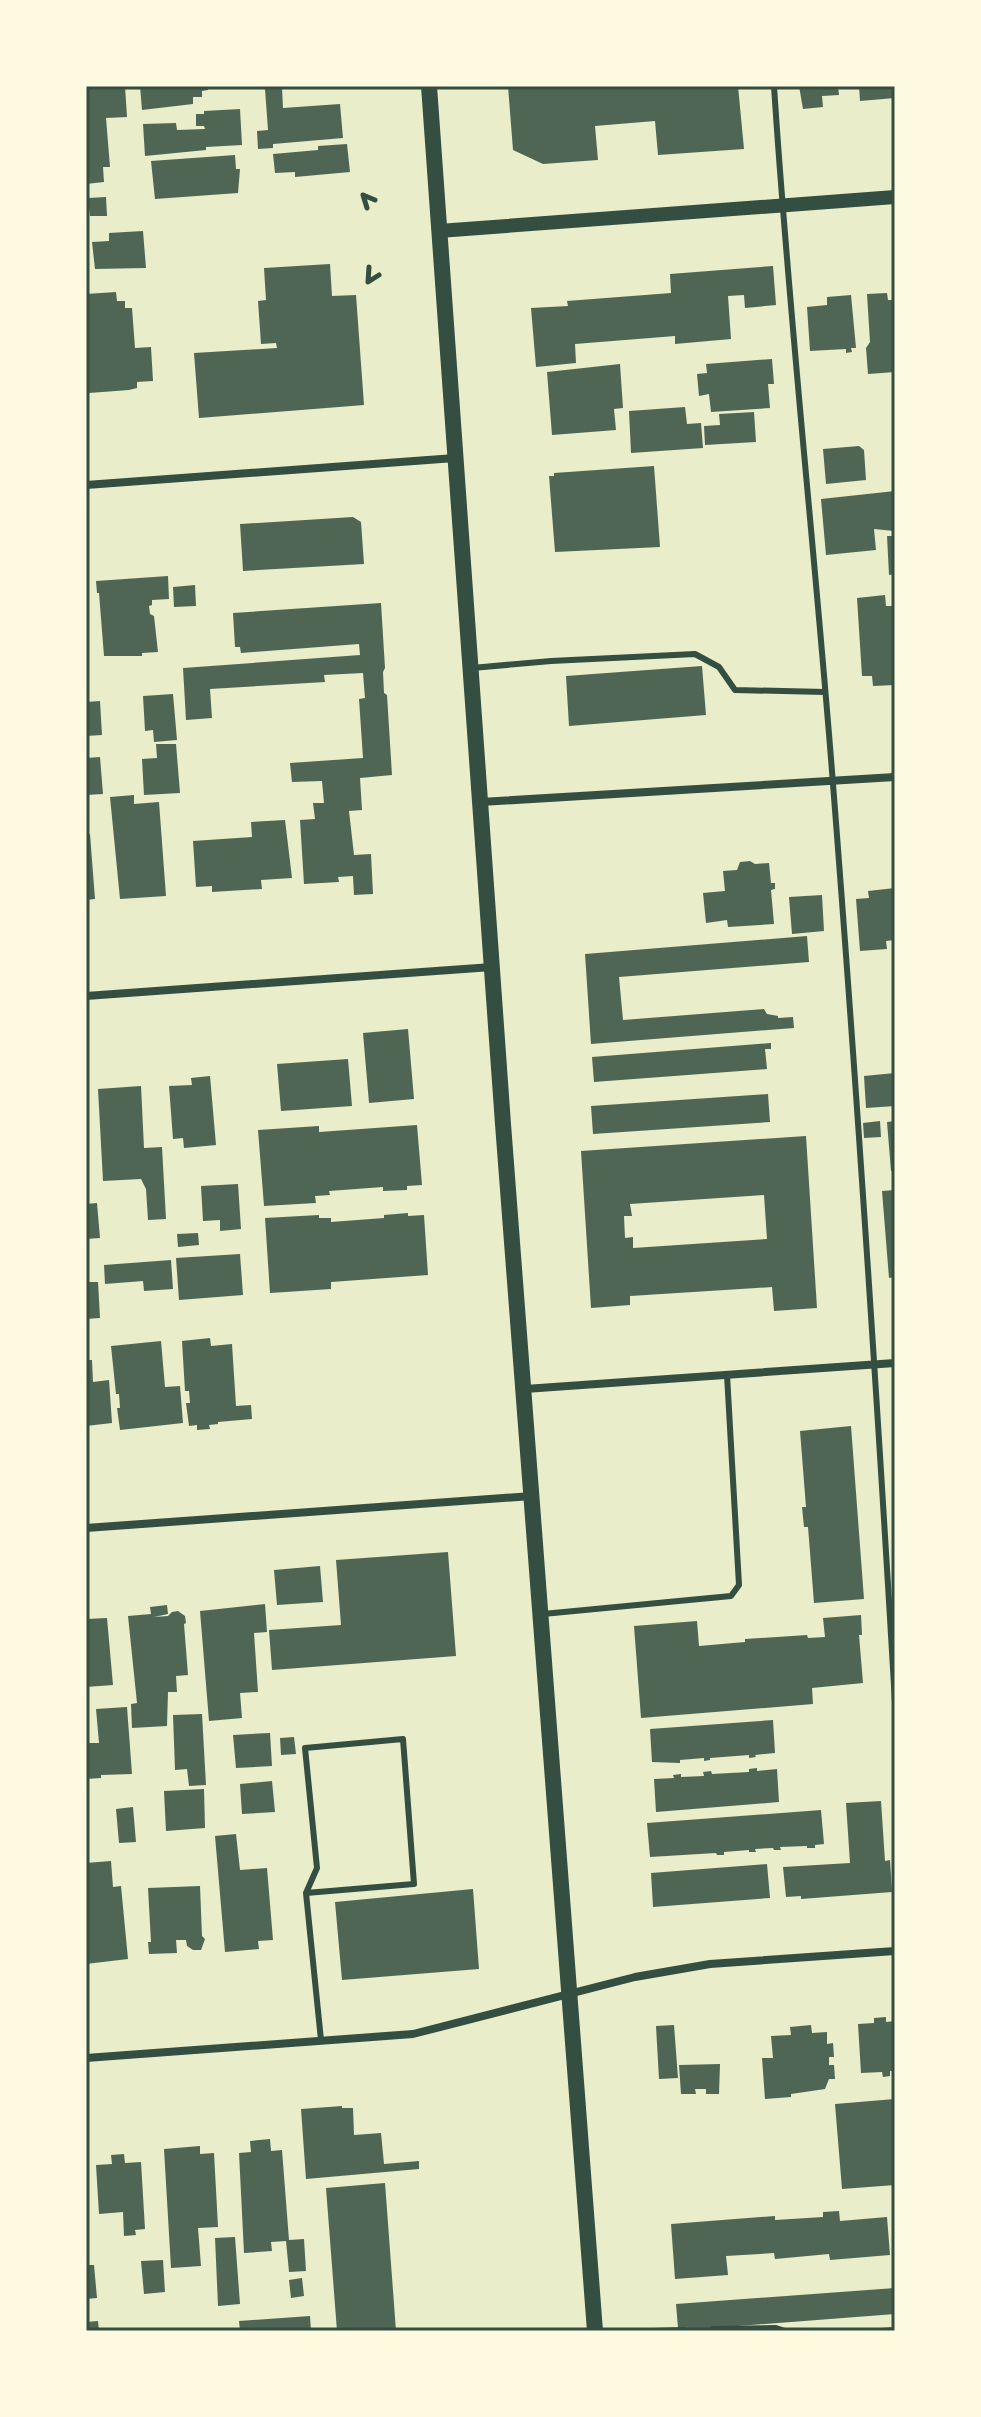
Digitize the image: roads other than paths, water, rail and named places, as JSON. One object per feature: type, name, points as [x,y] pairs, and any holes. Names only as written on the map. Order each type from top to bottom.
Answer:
[{"type":"main road","points":[[429,86],[479,802],[595,2331]]},
{"type":"street","points":[[439,231],[895,197]]},
{"type":"street","points":[[86,485],[456,458]]},
{"type":"street","points":[[479,802],[895,777]]},
{"type":"street","points":[[86,996],[492,967]]},
{"type":"street","points":[[525,1389],[895,1363]]},
{"type":"street","points":[[86,1528],[533,1496]]},
{"type":"street","points":[[86,2058],[413,2034],[635,1977],[710,1964],[895,1951]]},
{"type":"lane","points":[[774,86],[833,781],[875,1365],[895,1702]]},
{"type":"lane","points":[[470,668],[695,654],[719,667],[735,690],[825,692]]},
{"type":"lane","points":[[542,1615],[731,1596],[737,1591],[727,1375]]},
{"type":"lane","points":[[306,1893],[414,1884],[403,1739],[305,1748],[317,1868],[306,1893],[321,2040]]},
{"type":"lane","points":[[713,2329],[776,2328],[785,2331]]},
{"type":"lane","points":[[653,2331],[684,2330]]},
{"type":"lane","points":[[881,2331],[895,2330]]}]
